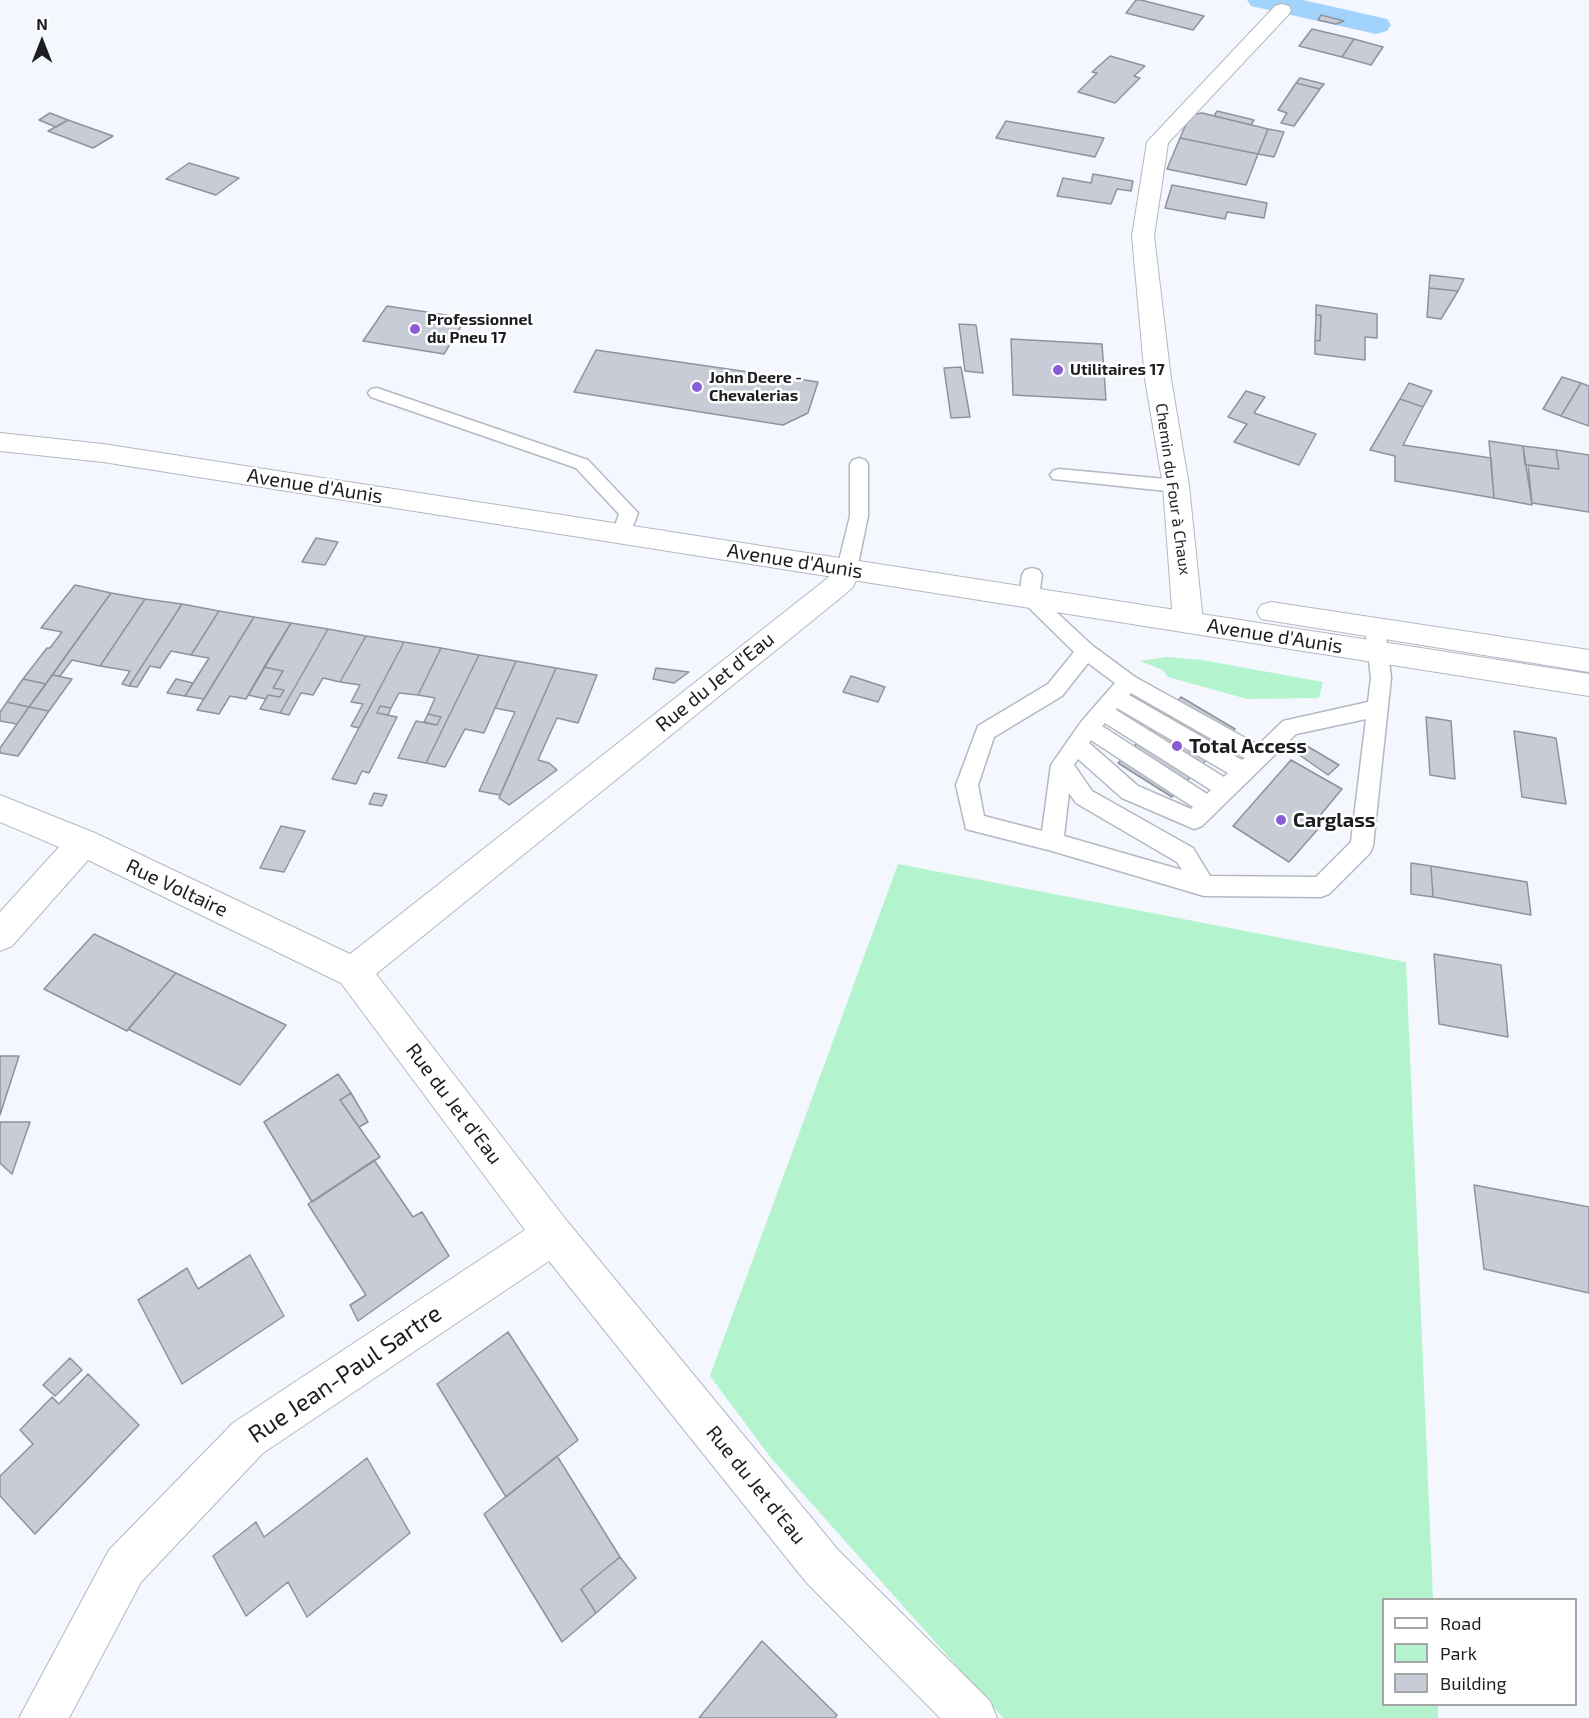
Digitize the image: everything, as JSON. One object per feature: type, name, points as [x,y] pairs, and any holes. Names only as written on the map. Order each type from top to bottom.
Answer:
[{"type":"street","name":"Chemin du Four à Chaux","points":[[1188,611],[1176,486],[1158,379],[1143,236],[1158,142],[1282,10]]},
{"type":"street","name":"Avenue d'Aunis","points":[[0,424],[116,435],[625,524],[1376,640],[1589,661]]},
{"type":"street","name":"Avenue d'Aunis","points":[[0,442],[103,453],[625,524]]},
{"type":"street","name":"Rue du Jet d'Eau","points":[[850,559],[843,580],[834,588],[353,972],[553,1235],[822,1566],[974,1718]]},
{"type":"street","name":"Avenue d'Aunis","points":[[1376,640],[1589,685]]},
{"type":"street","name":"Rue Voltaire","points":[[0,808],[83,843],[353,972]]},
{"type":"street","points":[[0,936],[83,843]]},
{"type":"street","name":"Rue Jean-Paul Sartre","points":[[43,1718],[125,1566],[248,1438],[553,1235]]},
{"type":"lane","points":[[377,393],[582,464],[625,524]]},
{"type":"lane","points":[[850,559],[859,516],[859,464]]},
{"type":"lane","points":[[1059,475],[1176,486]]},
{"type":"lane","points":[[1030,587],[1086,651],[1115,696],[1226,789]]},
{"type":"lane","points":[[1086,651],[1056,690],[985,732],[967,785],[974,824],[1052,842],[1204,886],[1321,887],[1362,846],[1381,678],[1376,640]]},
{"type":"lane","points":[[1052,842],[1062,765],[1082,736],[1115,696]]},
{"type":"lane","points":[[1115,696],[1260,756]]},
{"type":"lane","points":[[1115,696],[1244,772]]},
{"type":"lane","points":[[1082,736],[1130,792],[1194,820],[1290,727],[1377,708]]},
{"type":"lane","points":[[1082,736],[1208,806]]},
{"type":"lane","points":[[1062,765],[1084,796],[1185,855],[1204,886]]},
{"type":"green space","points":[[1167,657],[1202,660],[1323,682],[1319,698],[1247,699],[1168,677],[1163,670],[1140,661]]},
{"type":"green space","points":[[898,864],[1406,962],[1433,1598],[1382,1598],[1382,1706],[1438,1706],[1438,1718],[1003,1718],[771,1458],[710,1376]]},
{"type":"building","points":[[1136,0],[1204,16],[1193,30],[1126,13]]},
{"type":"building","points":[[1321,15],[1344,21],[1336,24],[1318,20]]},
{"type":"building","points":[[1312,29],[1354,39],[1342,57],[1299,46]]},
{"type":"building","points":[[1354,39],[1383,47],[1371,65],[1342,57]]},
{"type":"building","points":[[1110,56],[1145,66],[1134,76],[1140,78],[1115,103],[1078,92],[1097,73],[1092,72]]},
{"type":"building","points":[[1300,78],[1324,84],[1320,89],[1296,83]]},
{"type":"building","points":[[1296,83],[1320,89],[1294,126],[1281,123],[1287,113],[1278,110]]},
{"type":"building","points":[[1217,111],[1254,120],[1251,125],[1214,116]]},
{"type":"building","points":[[50,113],[68,120],[56,127],[39,120]]},
{"type":"building","points":[[1202,113],[1268,129],[1258,154],[1180,138],[1190,115]]},
{"type":"building","points":[[68,120],[113,136],[93,148],[48,131]]},
{"type":"building","points":[[1006,121],[1104,138],[1095,157],[996,138]]},
{"type":"building","points":[[1268,129],[1284,132],[1274,157],[1258,154]]},
{"type":"building","points":[[1180,138],[1258,154],[1246,185],[1167,169]]},
{"type":"building","points":[[189,163],[239,178],[216,195],[166,179]]},
{"type":"building","points":[[1093,174],[1133,181],[1131,191],[1117,189],[1111,204],[1057,196],[1063,178],[1091,183]]},
{"type":"building","points":[[1172,185],[1267,203],[1264,218],[1227,212],[1225,219],[1165,208]]},
{"type":"building","points":[[1430,275],[1464,279],[1458,291],[1429,288]]},
{"type":"building","points":[[1429,288],[1458,291],[1441,319],[1427,317]]},
{"type":"building","points":[[1316,305],[1377,314],[1377,338],[1365,337],[1365,360],[1315,354],[1315,340],[1320,341],[1321,315],[1316,315]]},
{"type":"building","name":"Professionnel du Pneu 17","points":[[387,306],[466,318],[444,354],[363,341]]},
{"type":"building","points":[[1316,315],[1321,315],[1320,341],[1315,340]]},
{"type":"building","points":[[959,324],[976,325],[983,373],[965,371]]},
{"type":"building","name":"Utilitaires 17","points":[[1011,339],[1102,344],[1106,400],[1013,395]]},
{"type":"building","name":"John Deere - Chevalerias","points":[[596,350],[818,382],[808,413],[783,425],[574,392]]},
{"type":"building","points":[[961,367],[970,417],[951,418],[944,368]]},
{"type":"building","points":[[1562,377],[1581,383],[1561,416],[1543,409]]},
{"type":"building","points":[[1409,383],[1432,391],[1423,407],[1400,399]]},
{"type":"building","points":[[1581,383],[1589,386],[1589,426],[1561,416]]},
{"type":"building","points":[[1246,391],[1265,397],[1254,413],[1316,434],[1299,465],[1234,442],[1247,424],[1228,417]]},
{"type":"building","points":[[1400,399],[1423,407],[1403,445],[1491,458],[1494,498],[1395,481],[1395,456],[1370,450]]},
{"type":"building","points":[[1489,441],[1523,446],[1532,505],[1494,498]]},
{"type":"building","points":[[1523,446],[1556,450],[1559,469],[1525,465]]},
{"type":"building","points":[[1556,450],[1589,455],[1589,512],[1532,503],[1528,465],[1559,469]]},
{"type":"building","points":[[316,538],[338,542],[325,565],[302,562]]},
{"type":"building","points":[[75,585],[111,593],[46,684],[23,679],[62,632],[41,628]]},
{"type":"building","points":[[111,593],[145,599],[100,666],[72,660],[60,676],[52,675]]},
{"type":"building","points":[[145,599],[182,604],[129,686],[122,684],[130,671],[100,666]]},
{"type":"building","points":[[182,604],[219,611],[191,655],[171,651],[160,668],[150,666],[137,687],[129,686]]},
{"type":"building","points":[[219,611],[254,617],[204,699],[185,696],[209,658],[191,655]]},
{"type":"building","points":[[254,617],[291,623],[246,699],[230,696],[219,714],[197,710]]},
{"type":"building","points":[[291,623],[328,629],[280,713],[260,709],[268,695],[280,697],[284,690],[273,688],[283,671],[264,667]]},
{"type":"building","points":[[328,629],[366,636],[340,682],[323,678],[313,695],[301,693],[289,715],[280,713]]},
{"type":"building","points":[[366,636],[404,642],[359,728],[351,726],[363,704],[351,702],[360,685],[340,682]]},
{"type":"building","points":[[404,642],[441,648],[418,695],[399,693],[391,708],[380,706],[377,713],[397,717],[369,773],[362,771],[356,784],[332,779]]},
{"type":"building","points":[[441,648],[479,655],[426,763],[398,758],[416,721],[437,725],[441,717],[428,714],[435,698],[418,695]]},
{"type":"building","points":[[479,655],[516,661],[484,733],[465,729],[445,767],[426,763]]},
{"type":"building","points":[[516,661],[556,668],[500,795],[479,791],[515,712],[495,708]]},
{"type":"building","points":[[264,667],[283,671],[273,688],[284,690],[280,697],[268,695],[266,699],[248,695]]},
{"type":"building","points":[[556,668],[597,675],[578,723],[557,718],[538,760],[549,763],[557,770],[509,805],[499,798]]},
{"type":"building","points":[[656,668],[689,672],[674,683],[653,679]]},
{"type":"building","points":[[52,675],[72,679],[49,711],[29,707]]},
{"type":"building","points":[[851,676],[885,687],[878,702],[843,692]]},
{"type":"building","points":[[23,679],[46,684],[29,707],[7,702]]},
{"type":"building","points":[[176,679],[193,683],[185,696],[167,693]]},
{"type":"building","name":"Total Access","points":[[1181,697],[1235,729],[1172,797],[1118,763]]},
{"type":"building","points":[[7,702],[29,707],[17,724],[0,721],[0,712]]},
{"type":"building","points":[[380,706],[391,708],[388,715],[377,713]]},
{"type":"building","points":[[29,707],[49,711],[18,756],[0,753],[0,748]]},
{"type":"building","points":[[428,714],[441,717],[437,725],[424,722]]},
{"type":"building","points":[[1426,717],[1451,721],[1455,779],[1430,775]]},
{"type":"building","points":[[1514,731],[1556,738],[1566,804],[1522,797]]},
{"type":"building","points":[[1307,746],[1339,765],[1328,775],[1298,754]]},
{"type":"building","points":[[1291,760],[1342,789],[1313,824],[1319,828],[1289,862],[1233,826]]},
{"type":"building","points":[[374,793],[387,795],[382,806],[369,804]]},
{"type":"building","points":[[281,826],[305,831],[284,872],[260,868]]},
{"type":"building","points":[[1411,863],[1431,866],[1433,897],[1411,894]]},
{"type":"building","points":[[1431,866],[1527,882],[1531,915],[1433,897]]},
{"type":"building","points":[[94,934],[176,973],[127,1031],[44,989]]},
{"type":"building","points":[[1434,954],[1501,965],[1508,1037],[1439,1024]]},
{"type":"building","points":[[176,973],[286,1025],[240,1085],[128,1029]]},
{"type":"building","points":[[0,1056],[19,1056],[0,1115]]},
{"type":"building","points":[[338,1074],[351,1093],[340,1100],[380,1157],[312,1202],[264,1122]]},
{"type":"building","points":[[351,1093],[368,1122],[359,1127],[340,1100]]},
{"type":"building","points":[[0,1122],[30,1122],[12,1174],[0,1163]]},
{"type":"building","points":[[374,1160],[413,1217],[422,1212],[449,1256],[358,1321],[350,1305],[366,1295],[308,1204]]},
{"type":"building","points":[[1474,1185],[1589,1207],[1589,1293],[1484,1269]]},
{"type":"building","points":[[250,1255],[284,1316],[182,1384],[138,1300],[187,1268],[198,1289]]},
{"type":"building","points":[[508,1332],[578,1440],[506,1497],[437,1384]]},
{"type":"building","points":[[70,1358],[82,1370],[55,1396],[43,1385]]},
{"type":"building","points":[[88,1374],[139,1425],[35,1534],[0,1496],[0,1476],[33,1444],[20,1430],[52,1397],[59,1404]]},
{"type":"building","points":[[557,1456],[620,1557],[581,1589],[596,1613],[562,1642],[484,1514]]},
{"type":"building","points":[[367,1458],[410,1533],[307,1617],[288,1582],[246,1616],[213,1556],[256,1522],[264,1537]]},
{"type":"building","points":[[620,1557],[636,1578],[596,1613],[581,1589]]},
{"type":"building","points":[[762,1641],[837,1715],[835,1718],[699,1718]]},
{"type":"waterway","points":[[1262,0],[1376,25]]},
{"type":"place","name":"Professionnel du Pneu 17","points":[[415,329]]},
{"type":"place","name":"Utilitaires 17","points":[[1058,370]]},
{"type":"place","name":"John Deere - Chevalerias","points":[[697,387]]},
{"type":"place","name":"Total Access","points":[[1177,746]]},
{"type":"place","name":"Carglass","points":[[1281,820]]}]
